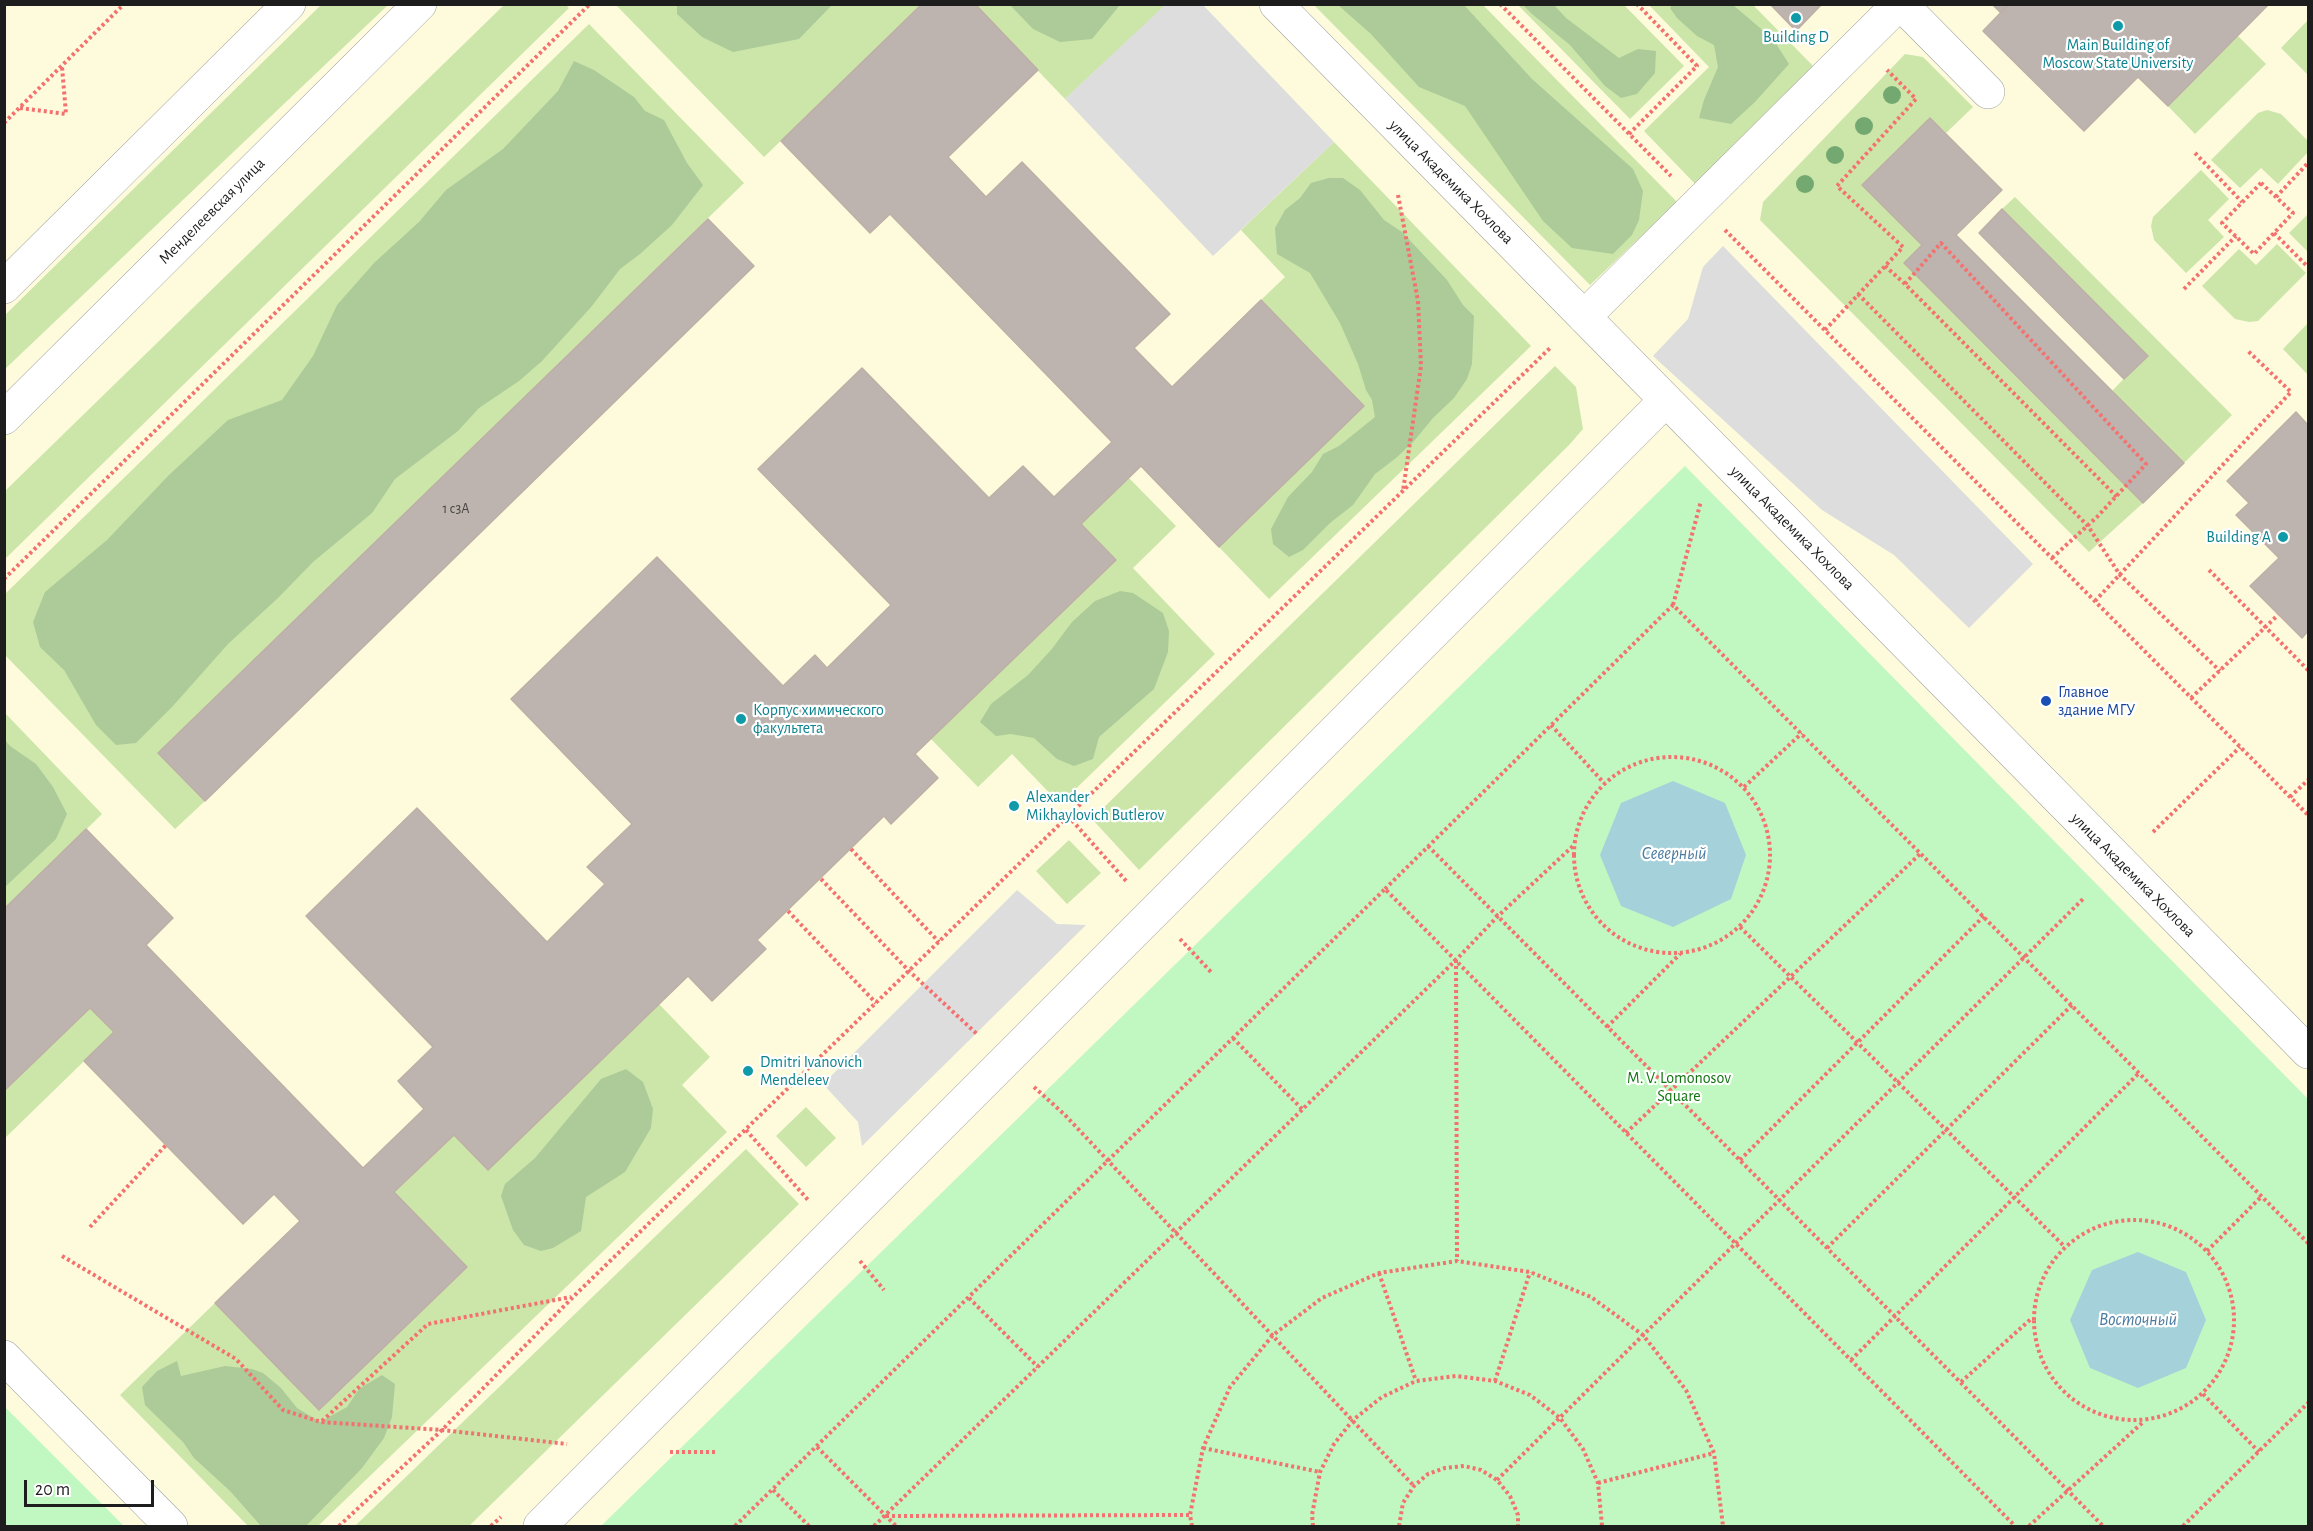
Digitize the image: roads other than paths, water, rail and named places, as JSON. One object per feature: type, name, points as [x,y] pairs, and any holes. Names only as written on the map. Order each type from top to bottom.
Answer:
[{"type":"street","points":[[4,286],[289,4]]},
{"type":"street","name":"Менделеевская улица","points":[[4,418],[420,4]]},
{"type":"street","name":"улица Академика Хохлова","points":[[1276,4],[2308,1052]]},
{"type":"street","points":[[1584,317],[1900,4],[1988,92]]},
{"type":"street","points":[[540,1527],[1666,400]]},
{"type":"street","points":[[4,1357],[171,1527]]},
{"type":"water","name":"Северный","points":[[1673,781],[1725,803],[1746,855],[1731,899],[1673,927],[1621,906],[1600,855],[1621,803]]},
{"type":"water","name":"Восточный","points":[[2138,1252],[2186,1272],[2206,1320],[2186,1368],[2138,1388],[2090,1368],[2070,1320],[2092,1270]]},
{"type":"place","name":"Building D","points":[[1796,18]]},
{"type":"place","name":"Main Building of Moscow State University","points":[[2118,26]]},
{"type":"place","name":"Building A","points":[[2283,537]]},
{"type":"place","name":"Главное здание МГУ","points":[[2046,701]]},
{"type":"place","name":"Корпус химического факультета","points":[[741,719]]},
{"type":"place","name":"Alexander Mikhaylovich Butlerov","points":[[1014,806]]},
{"type":"place","name":"Dmitri Ivanovich Mendeleev","points":[[748,1071]]},
{"type":"park label","name":"M. V. Lomonosov Square","points":[[1679,1087]]}]
